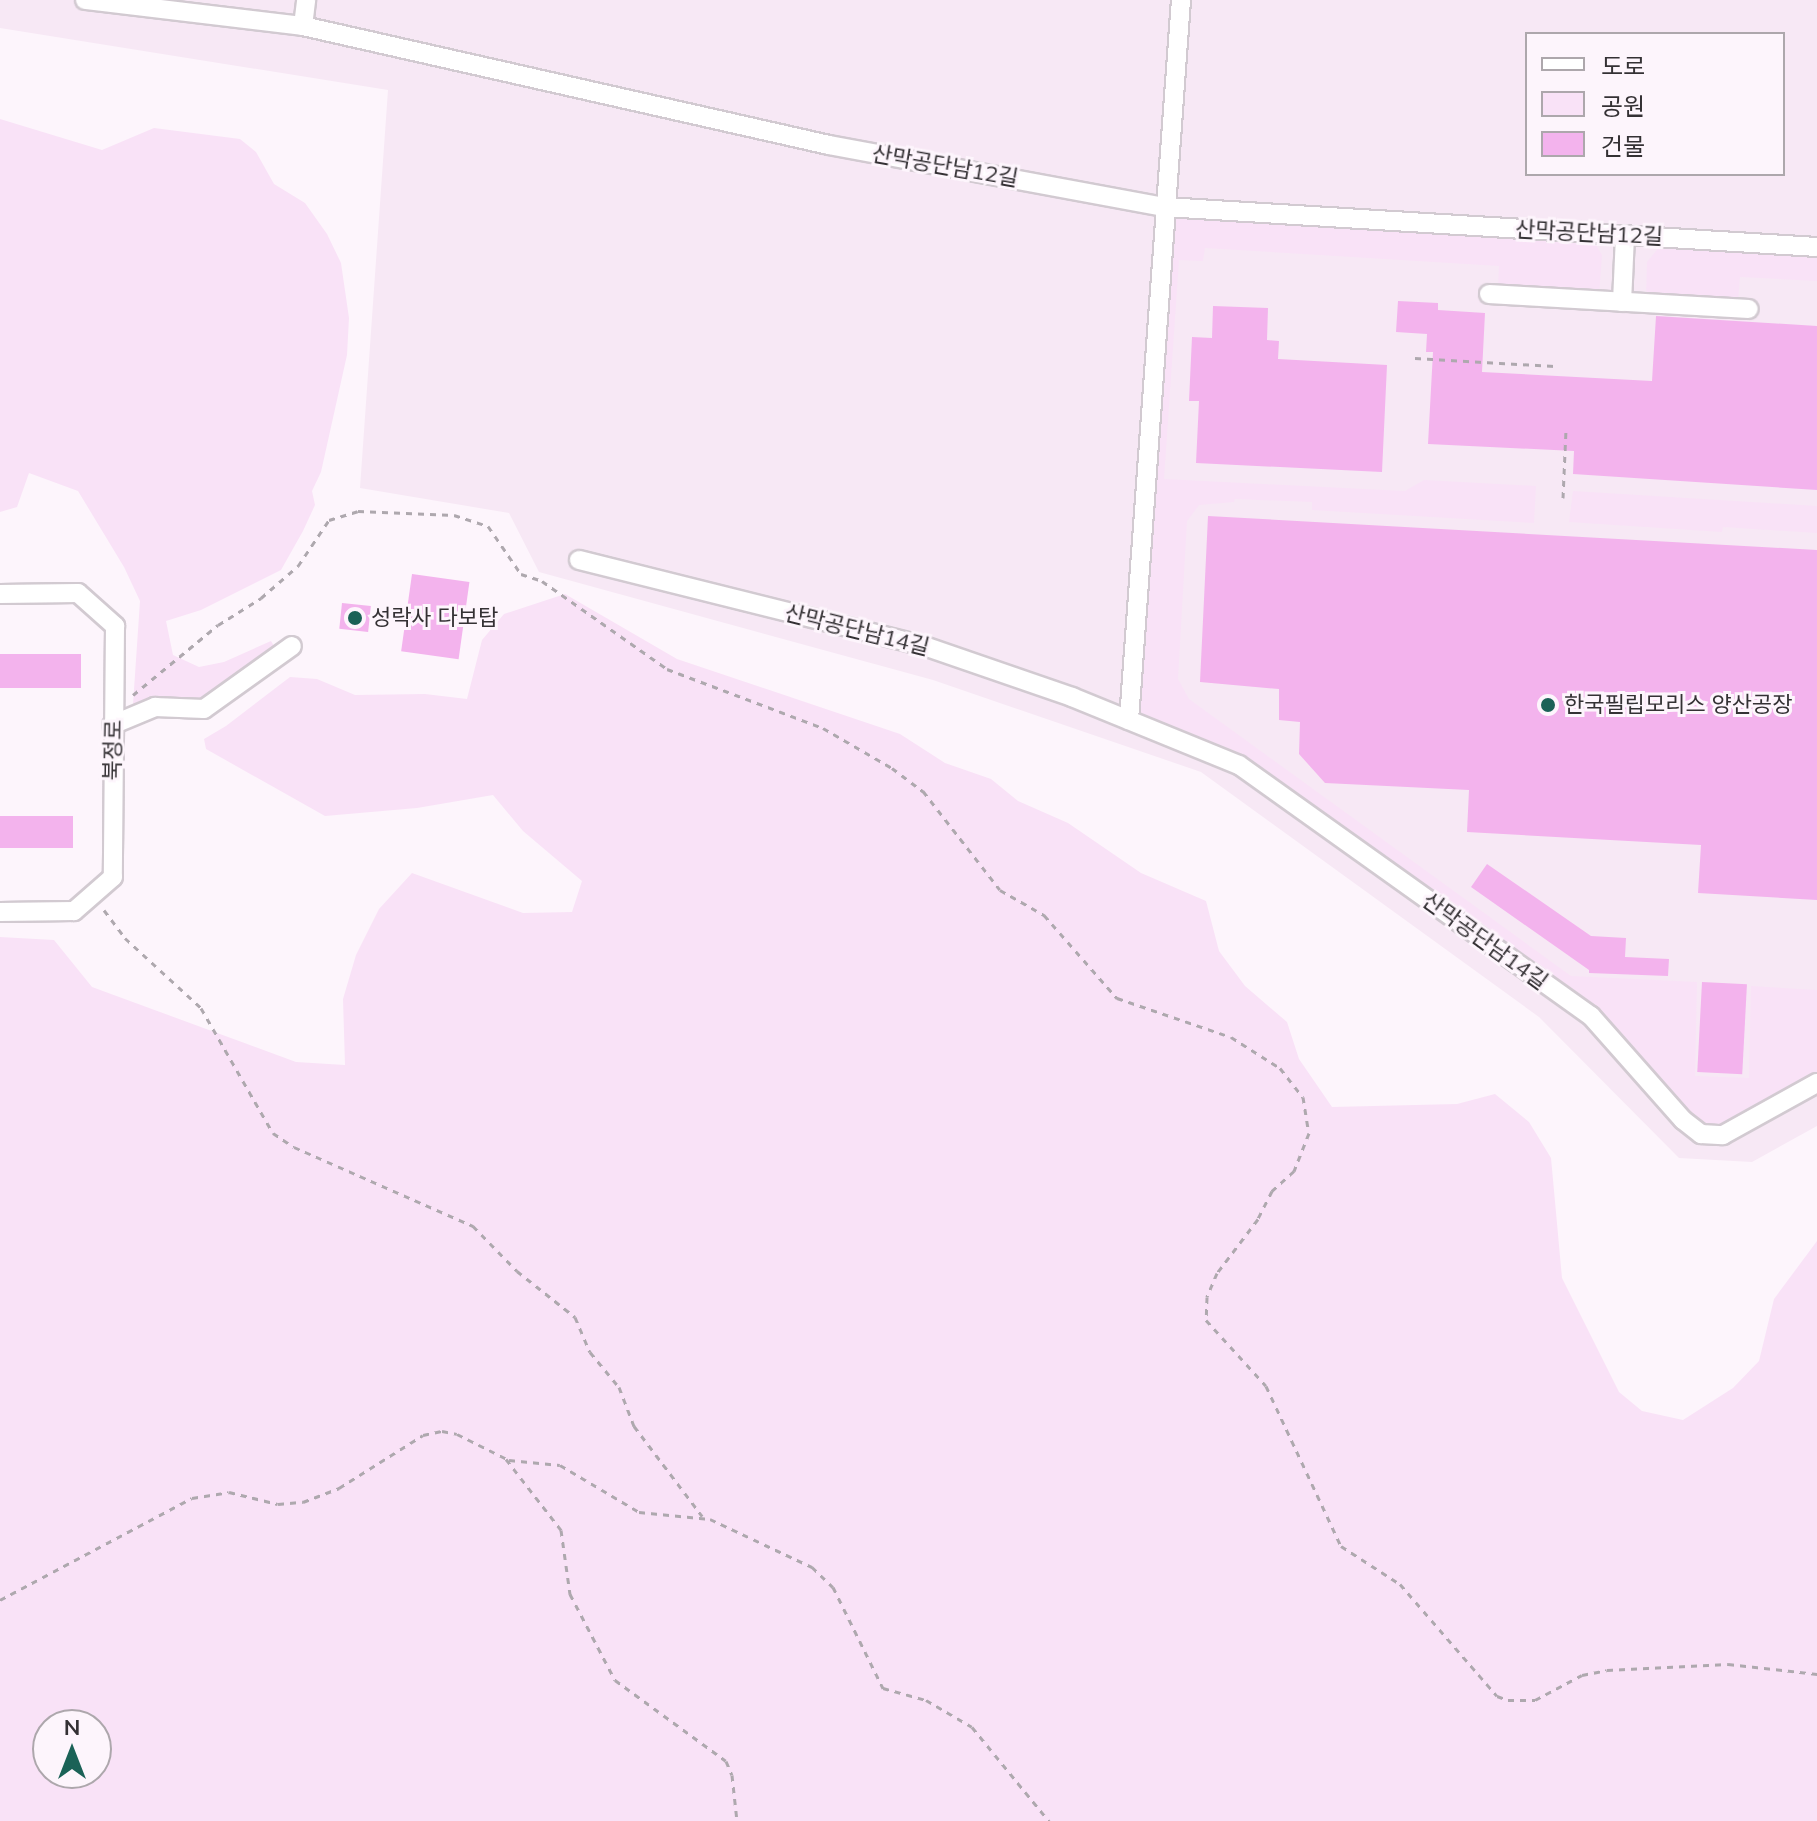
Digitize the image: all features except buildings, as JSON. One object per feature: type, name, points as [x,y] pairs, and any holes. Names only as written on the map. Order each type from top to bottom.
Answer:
[{"type":"street","name":"산막공단남12길","points":[[85,0],[303,26],[829,145],[1165,207],[1817,247]]},
{"type":"street","points":[[303,26],[306,0]]},
{"type":"street","points":[[1129,720],[1181,0]]},
{"type":"street","points":[[1622,302],[1625,236]]},
{"type":"street","points":[[1489,294],[1749,309]]},
{"type":"street","name":"산막공단남14길","points":[[579,560],[924,646],[1129,720],[1239,765],[1591,1016],[1683,1120],[1701,1134],[1723,1135],[1817,1083]]},
{"type":"street","name":"북정로","points":[[0,594],[78,593],[115,626],[113,877],[74,911],[0,912]]},
{"type":"street","points":[[113,717],[155,707],[204,709],[292,646]]},
{"type":"path","points":[[1415,358],[1555,366]]},
{"type":"path","points":[[1563,498],[1566,428]]},
{"type":"path","points":[[113,717],[218,625],[261,598],[298,566],[329,520],[358,511],[454,515],[488,526],[521,574],[542,581],[667,669],[823,728],[892,768],[923,791],[1000,890],[1044,915],[1117,998],[1231,1037],[1280,1068],[1303,1097],[1309,1133],[1294,1171],[1272,1191],[1258,1219],[1217,1273],[1207,1297],[1206,1320],[1266,1386],[1341,1546],[1400,1584],[1497,1696],[1508,1700],[1535,1700],[1582,1675],[1607,1670],[1728,1664],[1817,1674]]},
{"type":"path","points":[[92,894],[125,938],[201,1008],[273,1133],[294,1147],[473,1226],[517,1271],[575,1317],[590,1352],[619,1387],[634,1426],[702,1516]]},
{"type":"path","points":[[0,1600],[192,1498],[229,1492],[278,1504],[303,1502],[339,1488],[434,1431],[477,1441],[504,1456],[560,1465],[639,1512],[702,1516],[826,1577],[881,1686],[889,1692],[934,1704],[972,1727],[1049,1821]]},
{"type":"path","points":[[504,1456],[561,1530],[570,1594],[615,1680],[726,1761],[732,1775],[737,1821]]},
{"type":"shaded area","points":[[0,0],[1817,0],[1817,1126],[1752,1162],[1679,1158],[1539,1017],[1201,772],[933,680],[539,572],[509,513],[360,488],[388,90],[0,28]]},
{"type":"green space","points":[[0,119],[102,150],[154,128],[240,139],[256,152],[274,184],[305,203],[327,234],[341,263],[349,318],[347,355],[321,472],[312,491],[315,505],[303,531],[281,570],[201,610],[166,621],[173,655],[199,667],[224,662],[271,641],[274,646],[207,701],[133,704],[140,601],[124,567],[78,491],[29,473],[17,507],[0,512]]},
{"type":"green space","points":[[1165,207],[1593,240],[1602,255],[1599,296],[1498,289],[1499,266],[1205,248],[1203,261],[1179,260],[1164,479],[1405,491],[1424,480],[1536,486],[1534,523],[1312,510],[1312,502],[1235,499],[1234,502],[1199,505],[1187,521],[1178,679],[1189,699],[1571,976],[1697,982],[1695,1076],[1749,1078],[1751,986],[1817,990],[1817,1081],[1711,1136],[1591,1016],[1239,765],[1129,720]]},
{"type":"green space","points":[[1661,245],[1817,247],[1817,281],[1740,277],[1738,302],[1646,298],[1647,262]]},
{"type":"green space","points":[[1573,491],[1817,506],[1817,533],[1723,527],[1722,532],[1569,522]]},
{"type":"green space","points":[[565,594],[677,659],[900,734],[945,763],[991,779],[1018,801],[1068,823],[1141,873],[1206,901],[1219,951],[1245,986],[1287,1022],[1299,1059],[1332,1107],[1457,1104],[1495,1094],[1529,1122],[1551,1158],[1562,1278],[1619,1392],[1642,1411],[1683,1420],[1733,1388],[1759,1361],[1774,1299],[1817,1241],[1817,1821],[0,1821],[0,937],[54,940],[92,987],[296,1062],[345,1065],[343,999],[356,955],[379,909],[412,873],[523,913],[572,912],[582,881],[523,831],[493,795],[417,808],[325,816],[206,749],[204,739],[290,677],[317,679],[355,695],[425,694],[467,699],[482,640],[504,614]]},
{"type":"place","name":"성락사 다보탑","points":[[355,618]]},
{"type":"place","name":"한국필립모리스 양산공장","points":[[1548,705]]}]
